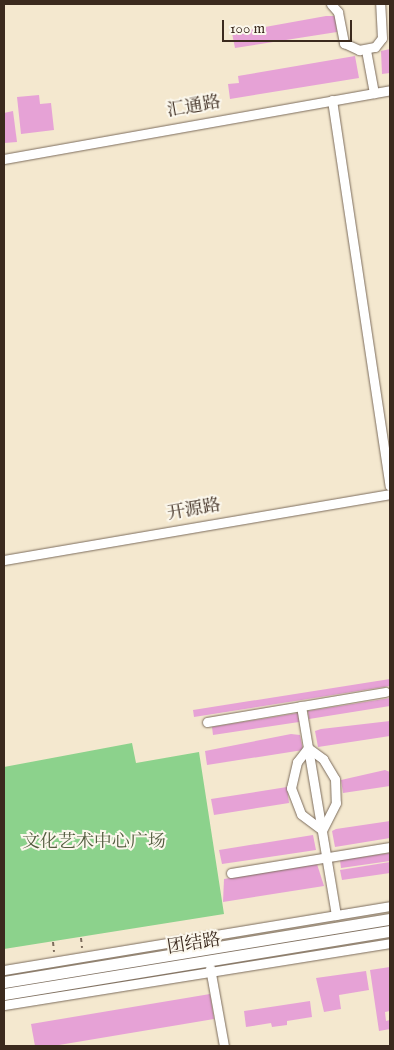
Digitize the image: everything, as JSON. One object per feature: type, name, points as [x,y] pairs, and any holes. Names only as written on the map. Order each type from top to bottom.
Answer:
[{"type":"main road","name":"团结路","points":[[4,982],[390,919]]},
{"type":"main road","name":"团结路","points":[[4,994],[390,930]]},
{"type":"street","points":[[331,4],[338,12],[344,43],[359,50],[375,47],[382,38],[380,4]]},
{"type":"street","points":[[366,50],[374,93]]},
{"type":"street","name":"汇通路","points":[[4,159],[390,90]]},
{"type":"street","points":[[332,100],[390,486]]},
{"type":"street","name":"开源路","points":[[4,560],[390,494]]},
{"type":"street","points":[[207,722],[385,692]]},
{"type":"street","points":[[301,706],[336,915]]},
{"type":"street","points":[[308,748],[297,762],[291,788],[301,814],[322,830]]},
{"type":"street","points":[[308,748],[323,758],[336,779],[336,803],[322,830]]},
{"type":"street","points":[[231,873],[390,847]]},
{"type":"street","points":[[4,970],[390,906]]},
{"type":"street","points":[[4,1005],[390,943]]},
{"type":"street","points":[[209,960],[224,1046]]},
{"type":"path","points":[[81,938],[84,957]]},
{"type":"path","points":[[52,942],[56,961]]},
{"type":"green space","name":"文化艺术中心广场","points":[[132,743],[136,763],[199,752],[224,914],[4,949],[4,767]]},
{"type":"building","points":[[335,16],[337,32],[235,48],[232,33]]},
{"type":"building","points":[[390,49],[390,73],[382,74],[381,51]]},
{"type":"building","points":[[355,56],[359,78],[230,99],[228,84],[239,83],[238,76]]},
{"type":"building","points":[[39,95],[40,104],[51,103],[54,130],[21,134],[17,97]]},
{"type":"building","points":[[13,111],[17,142],[4,143],[4,113]]},
{"type":"building","points":[[390,679],[390,686],[194,717],[193,710]]},
{"type":"building","points":[[390,698],[390,706],[309,719],[308,711]]},
{"type":"building","points":[[298,713],[299,722],[213,735],[212,727]]},
{"type":"building","points":[[390,721],[390,736],[318,747],[315,731]]},
{"type":"building","points":[[291,734],[300,735],[303,750],[207,765],[205,751]]},
{"type":"building","points":[[385,770],[390,772],[390,786],[343,793],[341,780]]},
{"type":"building","points":[[287,787],[289,803],[214,815],[211,799]]},
{"type":"building","points":[[390,821],[390,838],[335,847],[332,831],[336,829]]},
{"type":"building","points":[[313,835],[316,850],[222,864],[219,850]]},
{"type":"building","points":[[390,853],[390,861],[341,868],[340,860]]},
{"type":"building","points":[[390,862],[390,873],[342,880],[340,870]]},
{"type":"building","points":[[317,864],[324,886],[223,902],[224,879]]},
{"type":"building","points":[[390,967],[390,1011],[385,1012],[386,1021],[390,1020],[390,1029],[379,1031],[370,970]]},
{"type":"building","points":[[366,971],[369,990],[339,995],[341,1009],[324,1012],[316,978]]},
{"type":"building","points":[[210,994],[214,1019],[53,1046],[35,1046],[31,1024]]},
{"type":"building","points":[[310,1001],[312,1017],[287,1021],[287,1025],[272,1027],[271,1023],[246,1027],[244,1011]]}]
